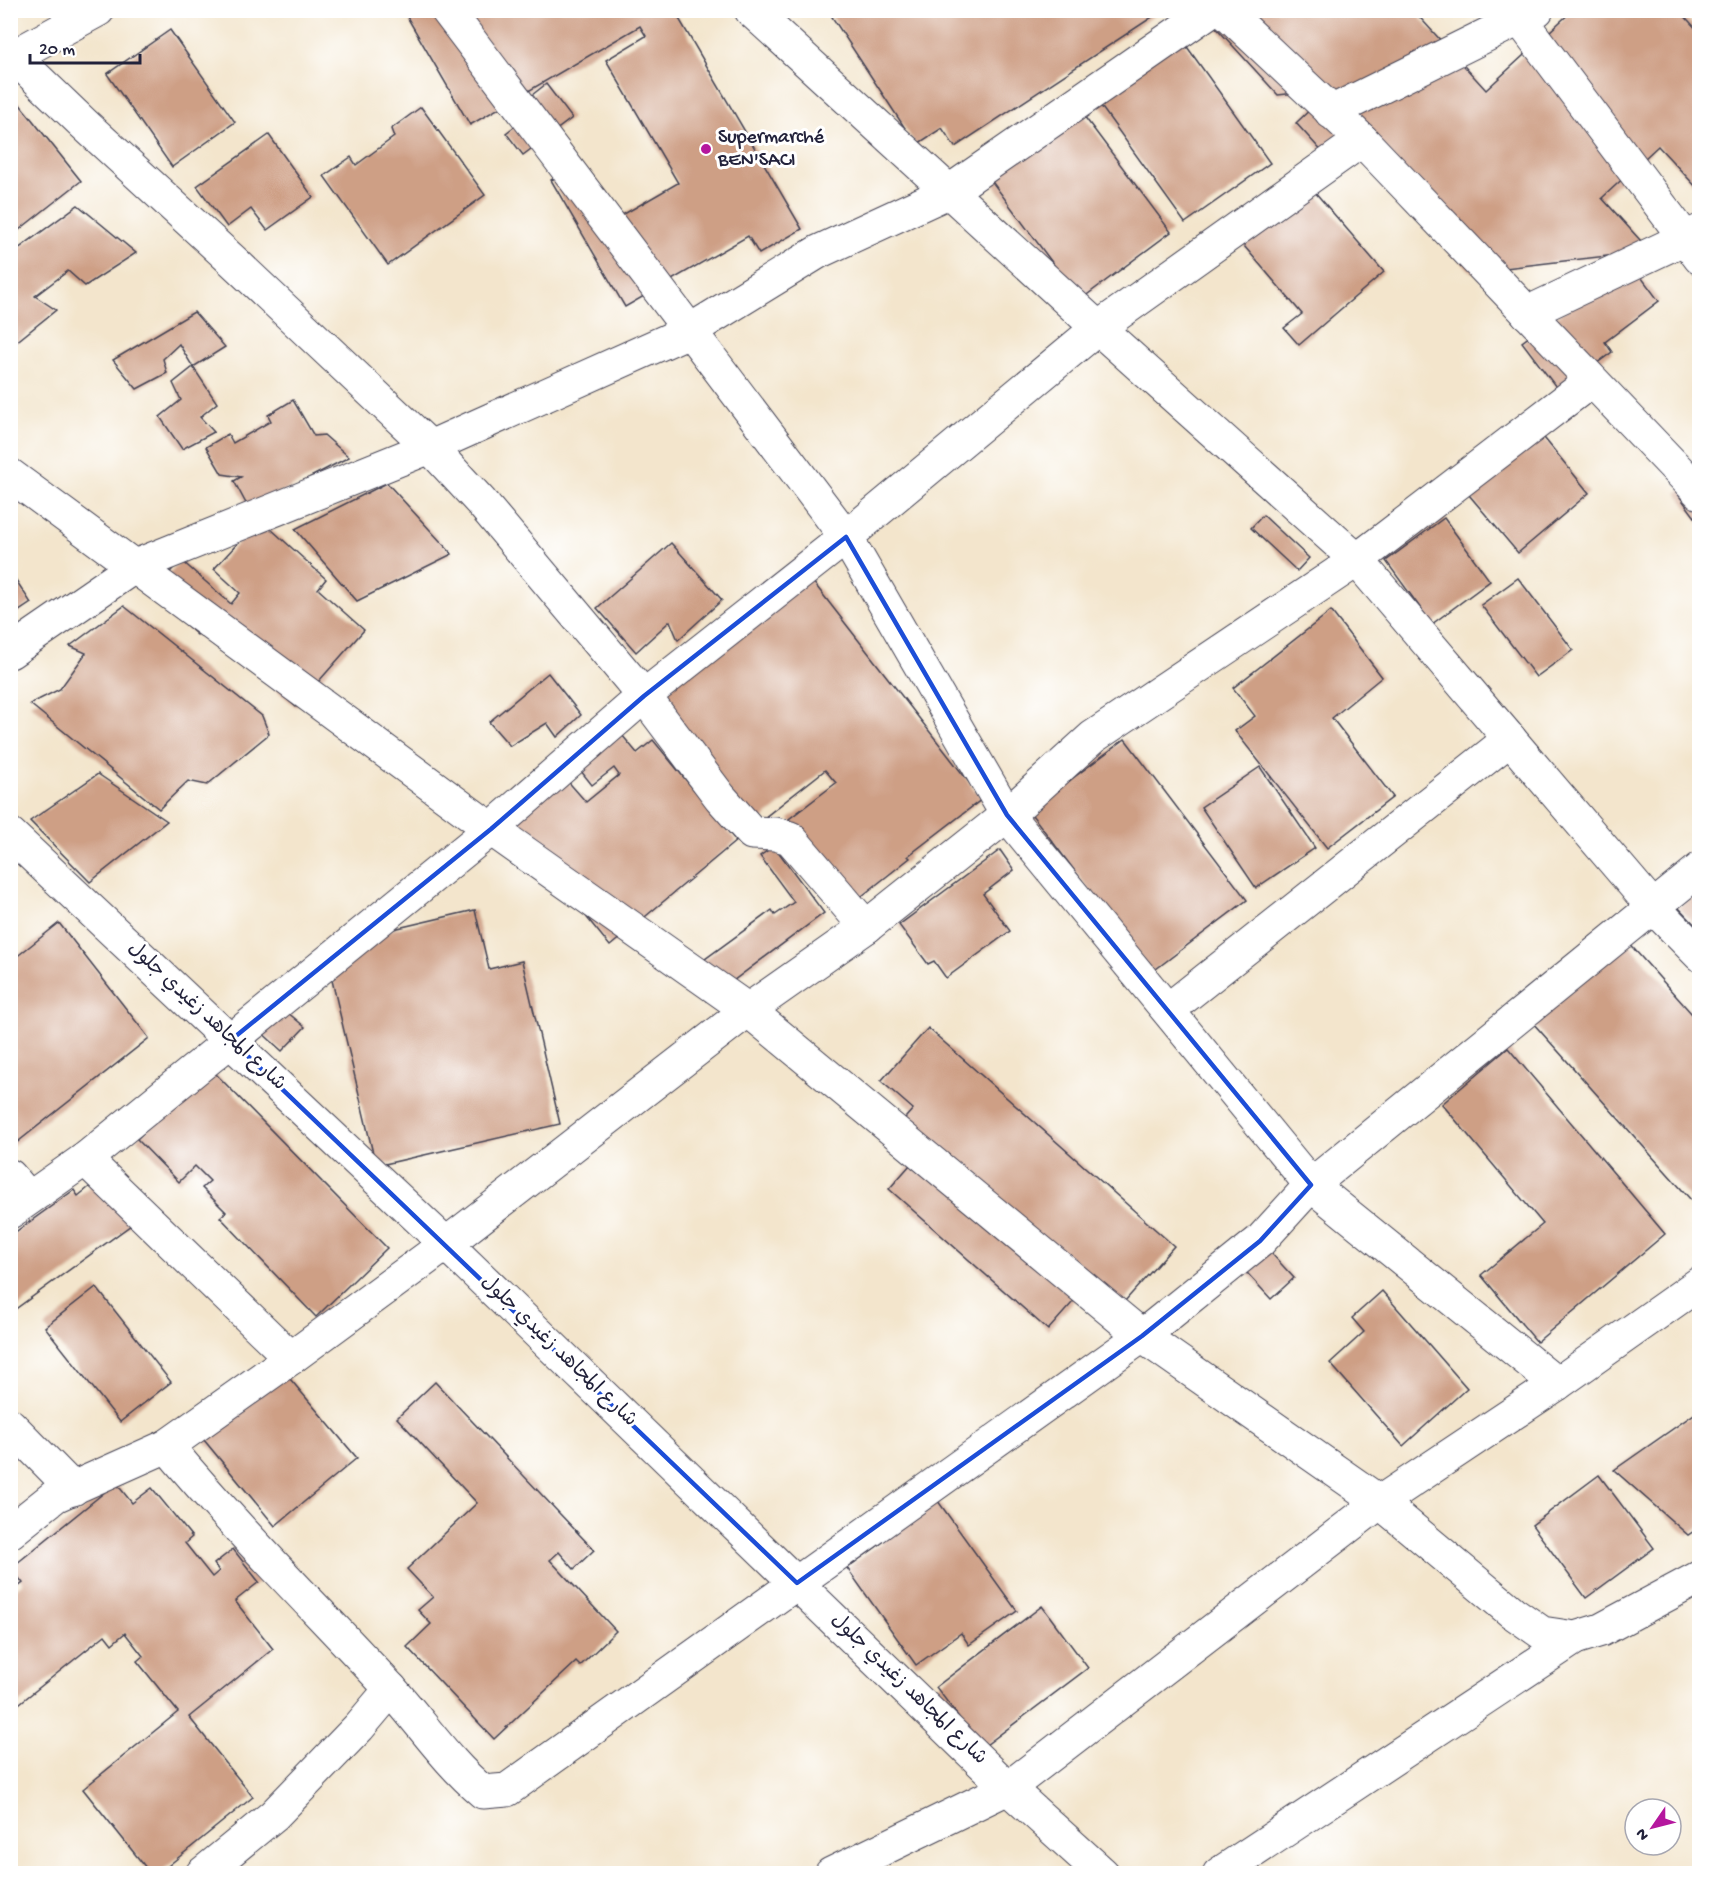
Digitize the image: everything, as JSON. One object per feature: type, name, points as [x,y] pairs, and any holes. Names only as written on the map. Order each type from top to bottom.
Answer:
[{"type":"street","points":[[98,10],[12,55],[430,447],[481,502],[644,696],[720,796],[752,833],[775,834],[790,838],[866,927]]},
{"type":"street","points":[[447,10],[846,537],[1007,815],[1311,1185],[1557,1384]]},
{"type":"street","points":[[10,652],[135,566],[430,447],[691,330],[818,252],[950,191],[1211,10]]},
{"type":"street","points":[[1224,10],[1362,140],[1700,493]]},
{"type":"street","points":[[756,12],[1098,328],[1357,560],[1653,907],[1700,955]]},
{"type":"street","points":[[1331,112],[1523,13],[1694,242],[1527,313]]},
{"type":"street","points":[[17,1195],[85,1159],[491,829],[644,696],[846,537],[1098,328],[1362,140]]},
{"type":"street","points":[[10,1532],[55,1496],[167,1446],[291,1358],[446,1244],[748,1010],[866,927],[1007,815],[1093,737],[1357,560],[1591,381]]},
{"type":"street","points":[[10,475],[491,829],[748,1010],[1142,1336],[1380,1502],[1512,1612],[1542,1633],[1575,1638]]},
{"type":"street","points":[[1168,1010],[1510,739]]},
{"type":"street","name":"شارع المجاهد زغيدي جلول","points":[[10,834],[446,1244],[1008,1788],[1103,1874]]},
{"type":"street","points":[[167,1446],[207,1493],[391,1689],[461,1774],[483,1792],[507,1790],[1142,1336],[1260,1241],[1311,1185],[1700,868]]},
{"type":"street","points":[[85,1159],[291,1358]]},
{"type":"street","points":[[831,1874],[1008,1788],[1380,1502],[1557,1384],[1700,1283]]},
{"type":"street","points":[[10,1425],[73,1488]]},
{"type":"street","points":[[1219,1874],[1575,1638],[1601,1630],[1700,1577]]},
{"type":"street","points":[[202,1874],[274,1815],[359,1727],[391,1689]]},
{"type":"highlighted area","points":[[846,537],[1007,815],[1311,1185],[1260,1241],[1142,1336],[797,1583],[231,1040],[491,829],[644,696]]},
{"type":"building","name":"Supermarché BEN'SACI","points":[[403,10],[674,10],[802,229],[759,254],[748,236],[625,307],[551,180],[565,172],[612,221],[678,183],[606,60],[646,36],[640,26],[470,125]]},
{"type":"building","points":[[842,10],[1163,10],[955,147],[942,128],[916,145],[832,17]]},
{"type":"building","points":[[1200,10],[1413,10],[1486,90],[1573,10],[1679,10],[1700,33],[1700,191],[1658,146],[1602,198],[1650,251],[1471,272],[1357,148],[1336,167],[1296,123],[1332,89],[1278,95]]},
{"type":"building","points":[[170,30],[235,122],[172,167],[107,74]]},
{"type":"building","points":[[1180,37],[1270,163],[1185,223],[1095,98]]},
{"type":"building","points":[[546,84],[572,118],[523,155],[506,133],[527,117],[518,106]]},
{"type":"building","points":[[10,92],[81,181],[10,237]]},
{"type":"building","points":[[421,107],[485,195],[388,265],[324,176],[351,157],[356,165],[394,137],[391,129]]},
{"type":"building","points":[[1081,112],[1171,232],[1080,300],[990,179]]},
{"type":"building","points":[[269,135],[313,197],[267,230],[251,209],[227,227],[197,186]]},
{"type":"building","points":[[1301,176],[1384,272],[1299,345],[1284,328],[1302,314],[1233,233]]},
{"type":"building","points":[[78,205],[136,253],[85,286],[68,271],[35,296],[56,310],[10,347],[10,255]]},
{"type":"building","points":[[1630,262],[1659,301],[1605,342],[1612,352],[1559,391],[1522,342]]},
{"type":"building","points":[[194,312],[225,347],[193,367],[179,344],[163,359],[167,373],[137,389],[113,360]]},
{"type":"building","points":[[193,367],[217,403],[200,417],[214,432],[182,449],[160,417],[181,400],[173,383]]},
{"type":"building","points":[[293,400],[314,436],[324,435],[349,457],[249,509],[234,481],[241,477],[222,474],[206,447],[228,434],[233,443],[271,421],[268,415]]},
{"type":"building","points":[[1536,428],[1589,493],[1518,553],[1464,489]]},
{"type":"building","points":[[1700,476],[1700,524],[1677,493]]},
{"type":"building","points":[[387,483],[452,554],[357,601],[295,529]]},
{"type":"building","points":[[1263,515],[1309,558],[1297,571],[1251,528]]},
{"type":"building","points":[[1444,518],[1490,581],[1432,624],[1386,561]]},
{"type":"building","points":[[260,519],[326,579],[318,589],[364,630],[296,707],[204,628],[197,635],[151,593],[181,560],[231,604],[240,593],[214,569]]},
{"type":"building","points":[[671,543],[722,600],[678,640],[670,621],[636,652],[597,608]]},
{"type":"building","points":[[10,571],[31,603],[10,617]]},
{"type":"building","points":[[810,578],[982,799],[908,856],[910,858],[853,903],[789,819],[836,783],[825,770],[755,825],[652,693]]},
{"type":"building","points":[[1518,578],[1573,650],[1536,677],[1481,605]]},
{"type":"building","points":[[124,606],[262,716],[269,734],[207,785],[188,781],[159,809],[30,704],[60,689],[86,653],[70,646]]},
{"type":"building","points":[[1331,611],[1382,677],[1332,718],[1393,797],[1327,848],[1235,731],[1255,716],[1233,688]]},
{"type":"building","points":[[548,673],[581,715],[557,737],[547,723],[510,746],[489,722]]},
{"type":"building","points":[[622,735],[637,753],[653,740],[736,841],[610,946],[510,823],[565,778],[586,802],[619,775],[614,768],[592,785],[573,761]]},
{"type":"building","points":[[1125,739],[1247,900],[1152,972],[1029,811]]},
{"type":"building","points":[[1260,767],[1315,848],[1256,888],[1201,807]]},
{"type":"building","points":[[98,774],[167,821],[90,882],[30,821]]},
{"type":"building","points":[[774,846],[824,913],[706,1001],[686,973],[772,910],[775,915],[794,902],[760,856]]},
{"type":"building","points":[[1000,850],[1014,870],[983,894],[1010,931],[946,978],[934,961],[928,964],[899,925]]},
{"type":"building","points":[[1700,891],[1700,930],[1678,907]]},
{"type":"building","points":[[475,910],[489,969],[522,961],[560,1124],[376,1166],[331,976],[381,932]]},
{"type":"building","points":[[59,923],[149,1038],[10,1148],[10,962]]},
{"type":"building","points":[[1626,940],[1700,1023],[1700,1210],[1533,1023]]},
{"type":"building","points":[[281,1007],[305,1027],[282,1051],[260,1031]]},
{"type":"building","points":[[928,1028],[1174,1246],[1108,1320],[1080,1294],[1048,1330],[889,1189],[910,1165],[884,1142],[913,1109],[881,1081]]},
{"type":"building","points":[[1508,1048],[1665,1234],[1537,1342],[1481,1275],[1543,1224],[1442,1104]]},
{"type":"building","points":[[210,1068],[387,1248],[316,1317],[220,1217],[226,1212],[202,1188],[210,1181],[195,1166],[179,1182],[137,1139]]},
{"type":"building","points":[[98,1180],[131,1225],[10,1313],[10,1236],[74,1190],[78,1196]]},
{"type":"building","points":[[1260,1241],[1294,1278],[1271,1299],[1237,1262]]},
{"type":"building","points":[[96,1287],[171,1382],[120,1422],[45,1327]]},
{"type":"building","points":[[1382,1291],[1467,1388],[1403,1446],[1330,1363],[1364,1332],[1352,1318]]},
{"type":"building","points":[[285,1373],[357,1458],[275,1526],[204,1440]]},
{"type":"building","points":[[435,1382],[594,1550],[574,1569],[559,1552],[550,1560],[616,1631],[580,1666],[576,1662],[494,1739],[407,1647],[431,1624],[418,1610],[433,1597],[407,1569],[477,1503],[397,1418]]},
{"type":"building","points":[[1700,1410],[1700,1527],[1688,1535],[1614,1470]]},
{"type":"building","points":[[1599,1475],[1654,1548],[1586,1598],[1532,1525]]},
{"type":"building","points":[[116,1483],[132,1503],[152,1488],[192,1537],[185,1543],[212,1577],[219,1571],[214,1564],[233,1549],[259,1582],[235,1601],[273,1649],[189,1717],[253,1797],[158,1874],[151,1874],[83,1789],[178,1712],[137,1661],[143,1656],[125,1633],[112,1644],[105,1635],[10,1711],[10,1593],[23,1583],[11,1568]]},
{"type":"building","points":[[930,1490],[1017,1611],[969,1645],[961,1633],[916,1665],[847,1568],[883,1542],[875,1530]]},
{"type":"building","points":[[1042,1606],[1088,1668],[982,1748],[936,1687]]},
{"type":"place","name":"Supermarché BEN'SACI","points":[[706,149]]}]
